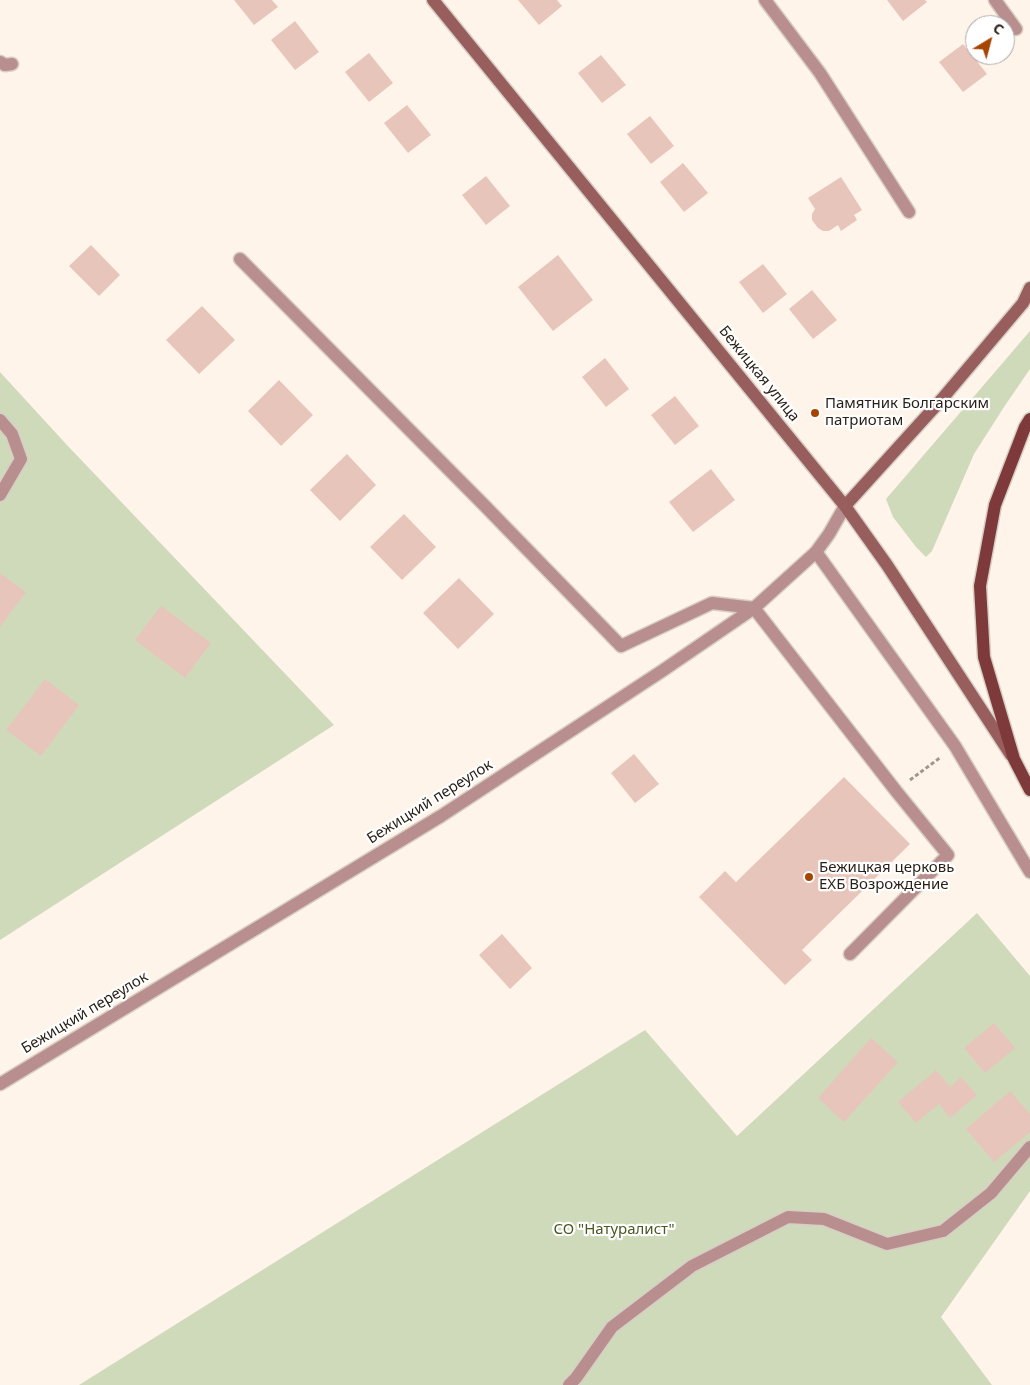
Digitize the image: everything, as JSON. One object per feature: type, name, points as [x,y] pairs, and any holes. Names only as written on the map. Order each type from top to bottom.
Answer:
[{"type":"main road","points":[[1014,759],[984,657],[980,586],[994,505],[1024,427],[1030,419]]},
{"type":"main road","name":"Бежицкая улица","points":[[1014,759],[1030,790]]},
{"type":"street","name":"Бежицкая улица","points":[[433,0],[845,506],[888,565],[1014,759]]},
{"type":"street","points":[[765,0],[820,73],[910,212]]},
{"type":"street","points":[[995,0],[1016,29]]},
{"type":"street","points":[[240,259],[621,646],[712,603],[754,608],[948,855],[850,954]]},
{"type":"street","points":[[845,506],[942,399],[1023,303],[1030,288]]},
{"type":"street","points":[[0,420],[12,434],[21,459],[0,495]]},
{"type":"street","name":"Бежицкий переулок","points":[[0,1084],[441,816],[662,671],[754,608],[816,552],[845,506]]},
{"type":"street","points":[[816,552],[955,746],[1030,872]]},
{"type":"street","points":[[569,1385],[612,1327],[701,1261],[788,1217],[824,1219],[887,1244],[943,1231],[991,1193],[1030,1147]]},
{"type":"path","points":[[896,791],[955,746]]},
{"type":"green space","points":[[1030,331],[1030,369],[974,454],[932,551],[926,557],[893,517],[886,499]]},
{"type":"green space","points":[[0,372],[66,444],[334,725],[0,940]]},
{"type":"green space","name":"СО \"Натуралист\"","points":[[977,913],[1030,976],[1030,1191],[941,1317],[992,1385],[79,1385],[645,1030],[737,1136]]},
{"type":"building","points":[[234,0],[272,0],[278,7],[254,25]]},
{"type":"building","points":[[518,0],[557,0],[562,6],[539,25]]},
{"type":"building","points":[[887,0],[925,0],[927,2],[903,21]]},
{"type":"building","points":[[295,21],[319,52],[295,70],[271,40]]},
{"type":"building","points":[[963,44],[965,46],[965,65],[980,65],[987,74],[963,92],[939,62]]},
{"type":"building","points":[[369,53],[393,83],[369,102],[345,72]]},
{"type":"building","points":[[601,55],[626,85],[602,103],[578,73]]},
{"type":"building","points":[[407,105],[431,135],[408,153],[384,123]]},
{"type":"building","points":[[650,116],[674,146],[651,164],[627,134]]},
{"type":"building","points":[[683,163],[708,193],[684,212],[660,182]]},
{"type":"building","points":[[486,176],[510,206],[486,225],[462,195]]},
{"type":"building","points":[[841,177],[862,210],[854,215],[857,220],[841,231],[838,225],[829,231],[823,231],[812,220],[812,214],[815,209],[808,198]]},
{"type":"building","points":[[91,245],[120,275],[99,296],[69,266]]},
{"type":"building","points":[[558,255],[593,300],[553,331],[518,287]]},
{"type":"building","points":[[763,264],[787,294],[763,313],[739,282]]},
{"type":"building","points":[[812,290],[837,320],[813,339],[789,309]]},
{"type":"building","points":[[202,306],[235,340],[199,374],[166,340]]},
{"type":"building","points":[[605,358],[629,389],[606,407],[582,377]]},
{"type":"building","points":[[279,380],[313,415],[281,446],[248,411]]},
{"type":"building","points":[[675,396],[699,426],[675,445],[651,415]]},
{"type":"building","points":[[347,454],[376,485],[340,521],[310,490]]},
{"type":"building","points":[[711,469],[735,500],[693,532],[669,502]]},
{"type":"building","points":[[404,514],[436,547],[402,580],[370,547]]},
{"type":"building","points":[[0,573],[26,592],[0,627]]},
{"type":"building","points":[[459,578],[494,614],[458,649],[423,613]]},
{"type":"building","points":[[161,606],[211,643],[185,678],[135,640]]},
{"type":"building","points":[[45,679],[79,705],[41,756],[6,730]]},
{"type":"building","points":[[634,754],[659,784],[635,803],[611,773]]},
{"type":"building","name":"Бежицкая церковь ЕХБ Возрождение","points":[[844,777],[910,844],[802,950],[812,960],[785,985],[699,897],[725,871],[736,882]]},
{"type":"building","points":[[502,934],[532,968],[510,989],[479,955]]},
{"type":"building","points":[[994,1023],[1015,1048],[985,1073],[964,1048]]},
{"type":"building","points":[[871,1038],[898,1062],[844,1122],[818,1098]]},
{"type":"building","points":[[936,1070],[950,1087],[961,1077],[977,1095],[950,1118],[939,1104],[916,1123],[898,1102]]},
{"type":"building","points":[[1010,1091],[1030,1114],[1030,1132],[994,1162],[966,1129]]},
{"type":"place","name":"Памятник Болгарским патриотам","points":[[815,413]]},
{"type":"place","name":"Бежицкая церковь ЕХБ Возрождение","points":[[809,877]]}]
